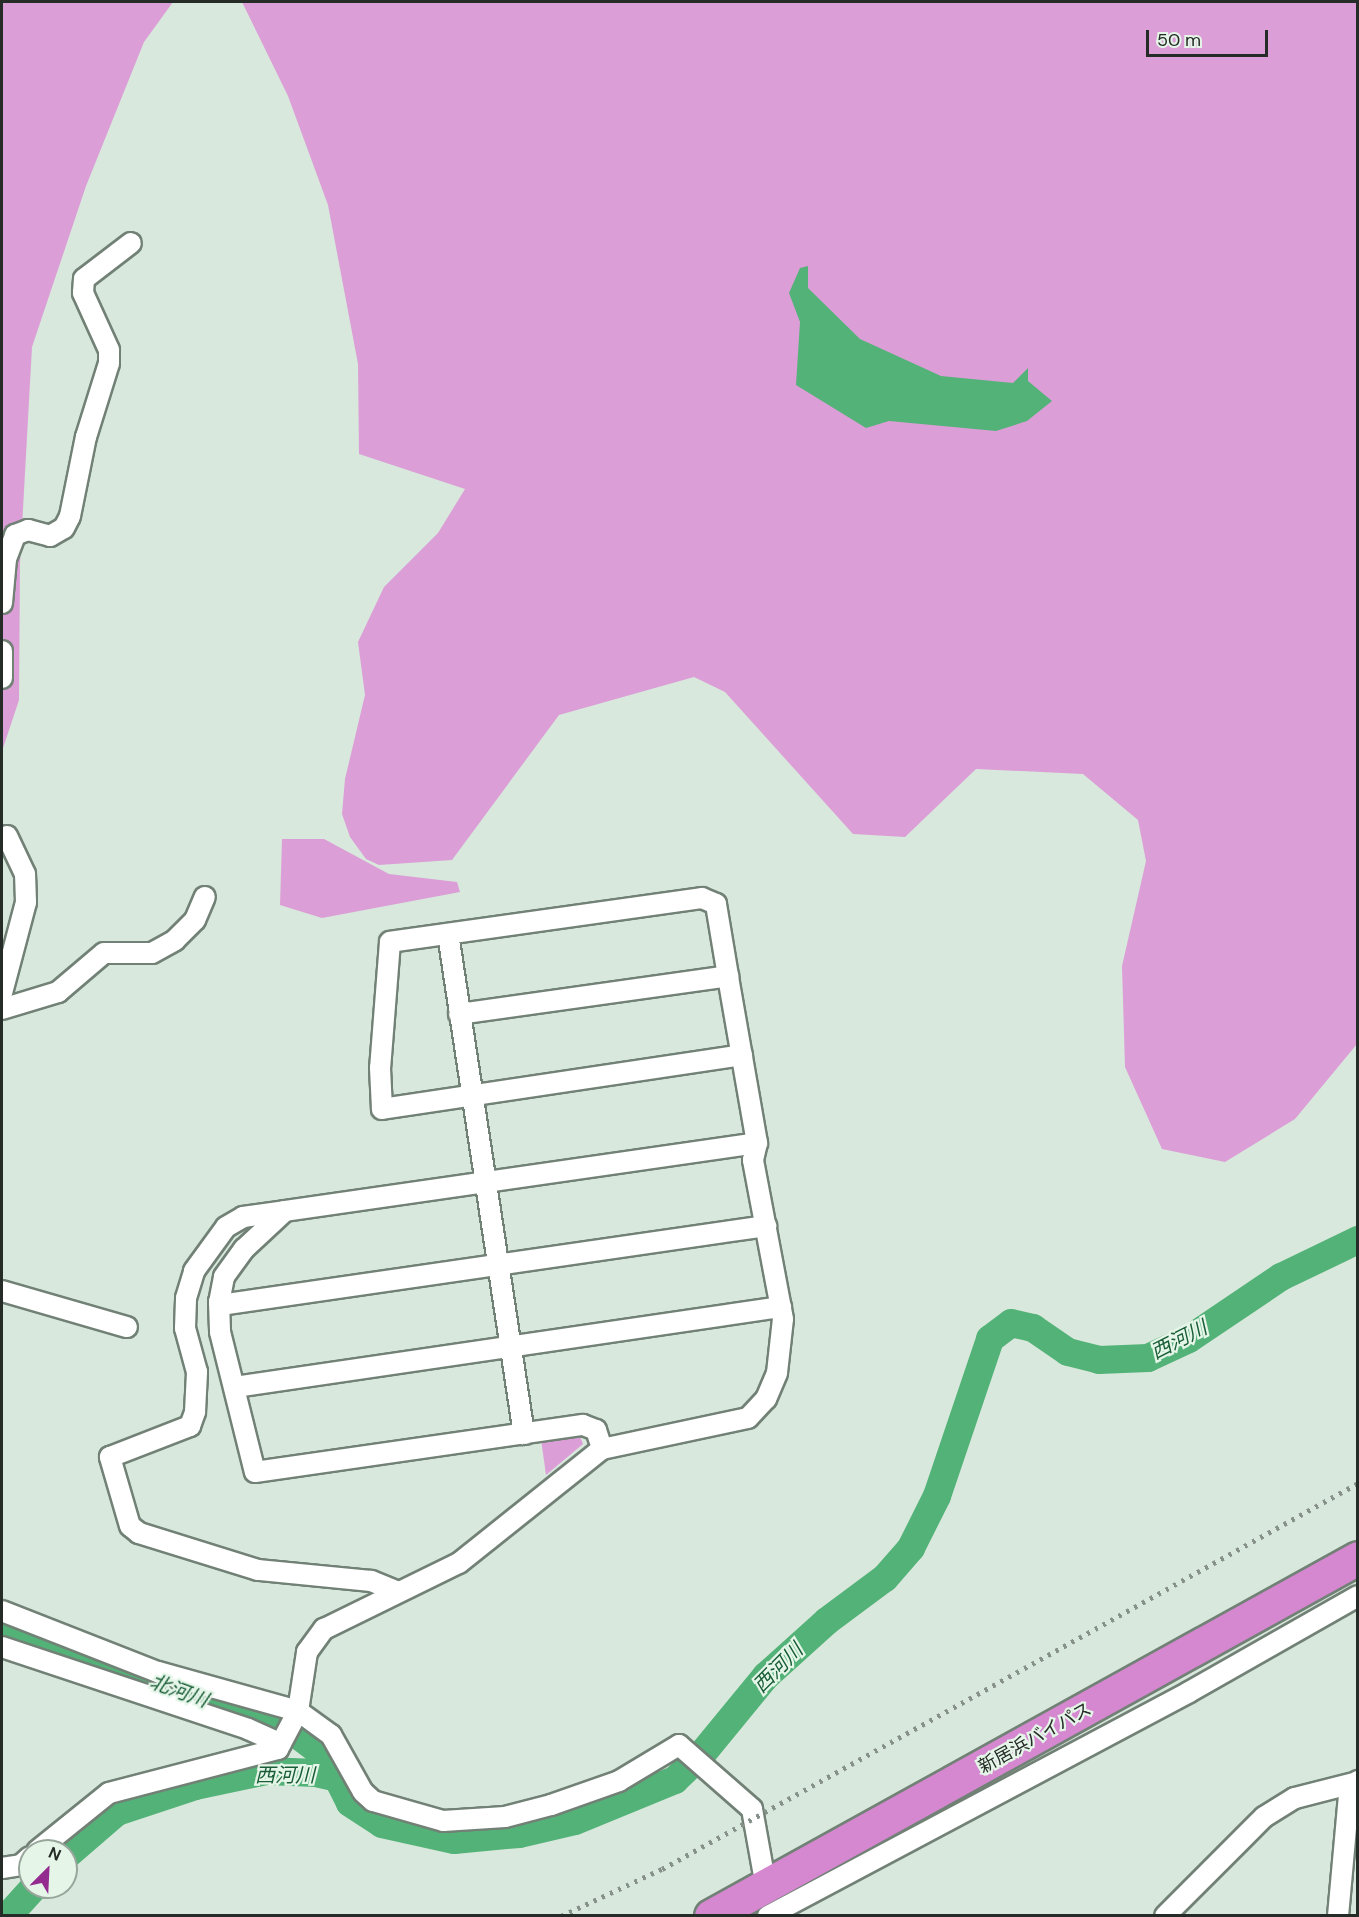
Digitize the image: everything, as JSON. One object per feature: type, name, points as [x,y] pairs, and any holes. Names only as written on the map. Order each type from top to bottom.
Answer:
[{"type":"highway","name":"新居浜バイパス","points":[[711,1916],[760,1904],[1358,1558]]},
{"type":"street","points":[[2,603],[6,559],[15,535],[28,530],[50,536],[64,528],[70,516],[86,437],[109,363],[109,350],[83,293],[84,279],[131,243]]},
{"type":"street","points":[[2,651],[2,678]]},
{"type":"street","points":[[2,993],[26,902],[25,874],[3,834]]},
{"type":"street","points":[[2,1009],[58,992],[104,953],[152,952],[175,940],[195,920],[206,897]]},
{"type":"street","points":[[52,1839],[109,1793],[267,1754],[283,1742],[296,1714],[307,1652],[324,1629],[396,1591],[459,1563],[583,1461],[602,1449],[748,1418],[766,1399],[777,1373],[781,1306],[753,1160],[757,1143],[742,1055],[728,976],[716,904],[702,898],[390,942],[379,1096],[382,1109],[742,1055]]},
{"type":"street","points":[[448,934],[508,1349],[524,1434]]},
{"type":"street","points":[[459,1014],[728,976]]},
{"type":"street","points":[[396,1591],[371,1581],[258,1570],[139,1533],[130,1526],[110,1457],[190,1426],[195,1412],[197,1372],[185,1328],[186,1298],[194,1271],[226,1227],[243,1217],[484,1180],[757,1143]]},
{"type":"street","points":[[285,1211],[244,1249],[224,1277],[219,1302],[220,1332],[255,1472],[583,1425],[596,1430],[602,1449]]},
{"type":"street","points":[[219,1302],[227,1304],[766,1226]]},
{"type":"street","points":[[2,1291],[127,1327]]},
{"type":"street","points":[[235,1388],[508,1349],[781,1306]]},
{"type":"street","points":[[2,1611],[140,1666],[296,1714],[331,1735],[363,1792],[373,1801],[443,1821],[505,1817],[551,1805],[619,1781],[679,1745],[752,1809],[760,1904],[1189,1692],[1358,1596]]},
{"type":"street","points":[[2,1647],[283,1742]]},
{"type":"street","points":[[1165,1916],[1264,1817],[1295,1798],[1356,1782]]},
{"type":"street","points":[[1338,1916],[1349,1795],[1356,1782]]},
{"type":"street","points":[[2,1868],[18,1865]]},
{"type":"shaded area","points":[[2,2],[173,2],[144,42],[86,186],[32,347],[20,563],[19,700],[2,751]]},
{"type":"shaded area","points":[[242,2],[1357,2],[1357,1044],[1295,1119],[1225,1162],[1162,1149],[1125,1067],[1122,966],[1146,861],[1138,820],[1083,774],[976,769],[905,837],[853,834],[725,692],[694,677],[559,715],[452,860],[379,865],[366,859],[350,837],[342,814],[345,779],[365,695],[358,642],[384,587],[438,533],[465,489],[359,454],[358,364],[328,205],[288,96]]},
{"type":"shaded area","points":[[808,266],[808,288],[860,339],[941,376],[1013,383],[1028,368],[1028,381],[1052,401],[1027,421],[996,431],[889,421],[866,428],[796,385],[800,322],[789,293],[800,268]]},
{"type":"shaded area","points":[[282,839],[324,839],[389,874],[457,882],[460,892],[322,918],[280,905]]},
{"type":"shaded area","points":[[579,1434],[583,1444],[546,1475],[541,1439]]},
{"type":"waterway","name":"西河川","points":[[2,1629],[28,1642],[102,1663],[244,1715],[278,1720],[327,1757],[350,1803],[382,1824],[454,1840],[519,1834],[575,1821],[675,1780],[702,1754],[766,1676],[827,1621],[885,1578],[911,1548],[937,1496],[990,1339],[1011,1323],[1033,1328],[1068,1352],[1099,1360],[1148,1358],[1189,1339],[1281,1277],[1358,1240]]},
{"type":"waterway","name":"西河川","points":[[78,1846],[117,1812],[195,1786],[267,1771],[316,1773],[337,1778]]},
{"type":"waterway","name":"西河川","points":[[8,1916],[23,1899]]},
{"type":"railway","points":[[561,1916],[662,1869],[1358,1483]]},
{"type":"water label","name":"北河川","points":[[179,1691]]}]
